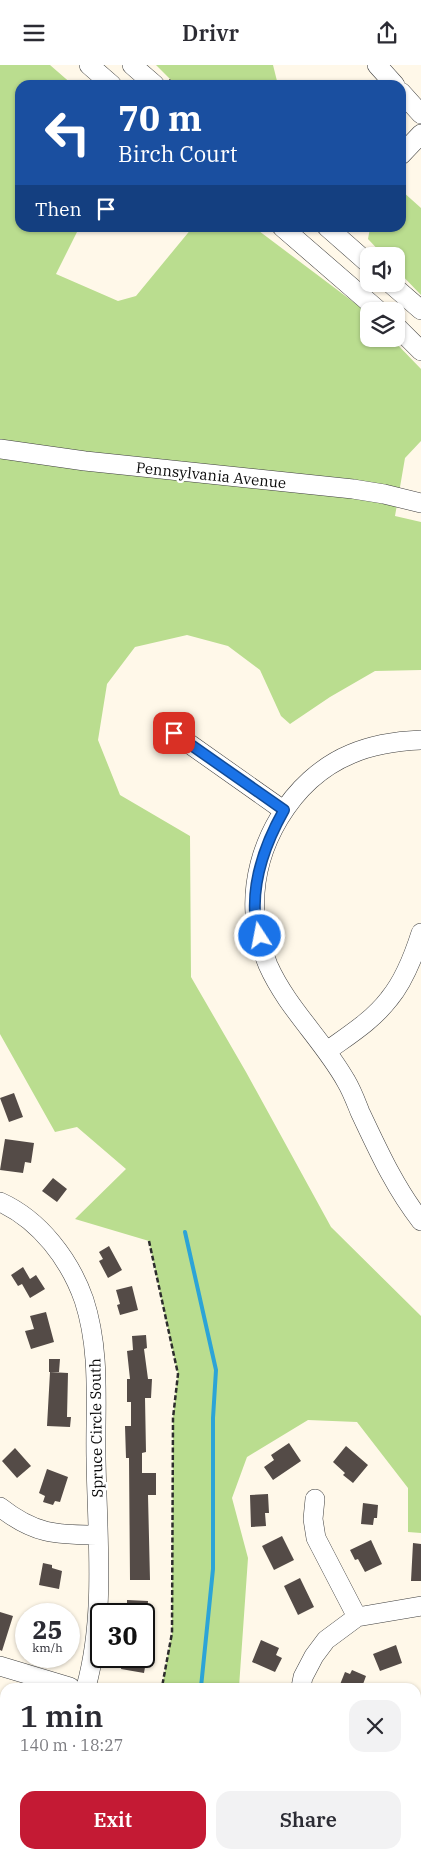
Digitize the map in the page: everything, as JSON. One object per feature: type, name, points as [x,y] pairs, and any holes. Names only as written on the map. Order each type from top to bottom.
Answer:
[{"type":"street","points":[[89,65],[106,80]]},
{"type":"street","points":[[132,65],[149,80]]},
{"type":"street","points":[[377,65],[390,80]]},
{"type":"street","points":[[406,98],[421,114]]},
{"type":"street","points":[[406,150],[421,134]]},
{"type":"street","points":[[288,232],[369,302]]},
{"type":"street","points":[[348,235],[360,252]]},
{"type":"street","points":[[400,292],[421,310]]},
{"type":"street","points":[[405,335],[421,351]]},
{"type":"street","name":"Pennsylvania Avenue","points":[[0,449],[84,461],[353,489],[421,503]]},
{"type":"street","points":[[174,733],[284,810]]},
{"type":"street","points":[[421,740],[398,741],[371,746],[349,755],[320,772],[300,790],[284,810],[271,833],[262,859],[257,884],[255,913],[268,963],[280,989],[327,1051],[347,1082],[404,1199],[421,1221]]},
{"type":"street","points":[[327,1051],[369,1021],[390,999],[405,974],[421,933]]},
{"type":"street","name":"Spruce Circle South","points":[[0,1202],[21,1215],[51,1241],[68,1267],[84,1300],[93,1339],[96,1373],[98,1627],[96,1649],[87,1683]]},
{"type":"street","points":[[314,1499],[316,1538],[357,1617]]},
{"type":"street","points":[[0,1507],[24,1524],[38,1530],[62,1535],[97,1535]]},
{"type":"street","points":[[302,1683],[303,1677],[326,1640],[357,1617],[421,1606]]},
{"type":"street","points":[[0,1666],[57,1683]]},
{"type":"path","points":[[149,1241],[178,1374],[173,1419],[172,1633],[163,1683]]},
{"type":"green space","points":[[0,65],[50,65],[67,80],[15,80],[15,232],[77,232],[56,274],[118,301],[136,296],[189,232],[260,232],[360,307],[360,347],[400,347],[421,369],[421,441],[405,458],[395,516],[421,522],[421,670],[375,671],[330,697],[290,724],[281,716],[260,670],[228,646],[187,635],[135,647],[107,684],[98,740],[120,795],[190,836],[191,977],[246,1072],[331,1227],[421,1316],[421,1533],[408,1532],[408,1488],[357,1422],[308,1420],[247,1457],[232,1498],[248,1558],[239,1683],[163,1683],[172,1633],[173,1418],[178,1374],[149,1241],[75,1219],[126,1169],[77,1127],[55,1132],[0,1034]]},
{"type":"green space","points":[[156,65],[273,65],[277,80],[171,80]]},
{"type":"green space","points":[[406,195],[421,208],[421,295],[405,278],[405,247],[376,247],[368,239],[369,232],[406,232]]},
{"type":"building","points":[[14,1093],[23,1117],[9,1122],[0,1098]]},
{"type":"building","points":[[5,1139],[34,1143],[31,1163],[25,1162],[23,1173],[0,1170]]},
{"type":"building","points":[[53,1178],[67,1189],[57,1202],[42,1191]]},
{"type":"building","points":[[109,1246],[122,1270],[108,1278],[99,1261],[103,1259],[99,1252]]},
{"type":"building","points":[[23,1267],[30,1279],[36,1275],[45,1289],[30,1298],[22,1284],[18,1286],[11,1275]]},
{"type":"building","points":[[132,1286],[138,1310],[120,1315],[117,1305],[120,1304],[116,1290]]},
{"type":"building","points":[[46,1312],[54,1342],[31,1349],[25,1331],[34,1329],[30,1316]]},
{"type":"building","points":[[146,1335],[147,1348],[144,1349],[148,1379],[152,1379],[151,1398],[145,1398],[146,1452],[142,1453],[142,1473],[156,1473],[156,1495],[148,1495],[150,1580],[130,1580],[129,1458],[126,1458],[125,1426],[131,1426],[131,1402],[127,1402],[127,1379],[130,1379],[127,1351],[133,1350],[132,1336]]},
{"type":"building","points":[[49,1359],[60,1359],[59,1372],[49,1372]]},
{"type":"building","points":[[50,1372],[68,1373],[67,1417],[71,1417],[70,1427],[47,1426]]},
{"type":"building","points":[[289,1443],[301,1461],[273,1480],[264,1467],[274,1460],[271,1455]]},
{"type":"building","points":[[346,1446],[368,1465],[353,1483],[343,1475],[345,1473],[333,1462]]},
{"type":"building","points":[[15,1448],[31,1466],[17,1478],[2,1461]]},
{"type":"building","points":[[47,1469],[68,1477],[60,1502],[55,1501],[53,1505],[43,1502],[45,1496],[39,1493]]},
{"type":"building","points":[[268,1494],[269,1513],[265,1513],[266,1526],[251,1527],[250,1495]]},
{"type":"building","points":[[363,1503],[378,1505],[377,1518],[374,1518],[373,1525],[361,1524]]},
{"type":"building","points":[[282,1536],[294,1560],[274,1570],[262,1546]]},
{"type":"building","points":[[371,1540],[382,1564],[365,1572],[358,1559],[355,1560],[350,1550]]},
{"type":"building","points":[[413,1543],[421,1544],[421,1581],[411,1581]]},
{"type":"building","points":[[43,1563],[52,1565],[52,1568],[62,1571],[59,1589],[39,1585]]},
{"type":"building","points":[[300,1578],[314,1607],[298,1615],[284,1586]]},
{"type":"building","points":[[127,1600],[148,1601],[148,1603],[127,1603]]},
{"type":"building","points":[[0,1612],[13,1616],[2,1651],[0,1650]]},
{"type":"building","points":[[261,1640],[279,1648],[276,1655],[282,1658],[275,1672],[252,1662]]},
{"type":"building","points":[[396,1645],[402,1663],[380,1671],[373,1654]]},
{"type":"building","points":[[121,1668],[145,1668],[144,1673]]},
{"type":"building","points":[[352,1670],[366,1676],[363,1683],[341,1683],[345,1672],[350,1674]]},
{"type":"waterway","points":[[185,1232],[216,1370],[213,1418],[213,1569],[201,1683]]},
{"type":"route","points":[[174,733],[284,810],[271,833],[262,859],[257,884],[255,913],[260,936]]}]
